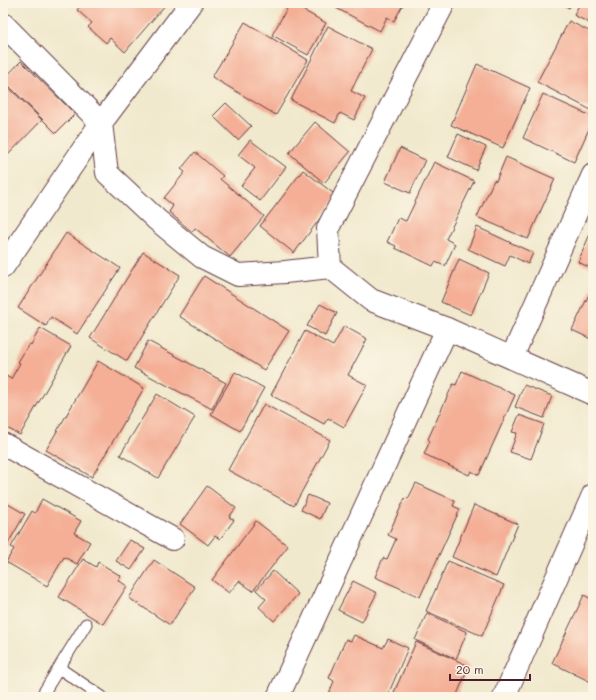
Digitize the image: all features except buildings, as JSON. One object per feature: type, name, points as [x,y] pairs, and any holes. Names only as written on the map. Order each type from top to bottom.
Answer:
[{"type":"street","points":[[3,267],[101,123],[191,3]]},
{"type":"street","points":[[330,267],[328,228],[444,3]]},
{"type":"street","points":[[3,24],[101,123],[107,173],[157,220],[202,256],[238,275],[330,267],[371,300],[447,329],[593,394]]},
{"type":"street","points":[[512,357],[593,175]]},
{"type":"street","points":[[278,697],[447,329]]},
{"type":"street","points":[[3,444],[173,539]]},
{"type":"street","points":[[504,697],[593,495]]},
{"type":"lane","points":[[42,697],[86,624]]},
{"type":"lane","points":[[59,668],[102,697]]}]
